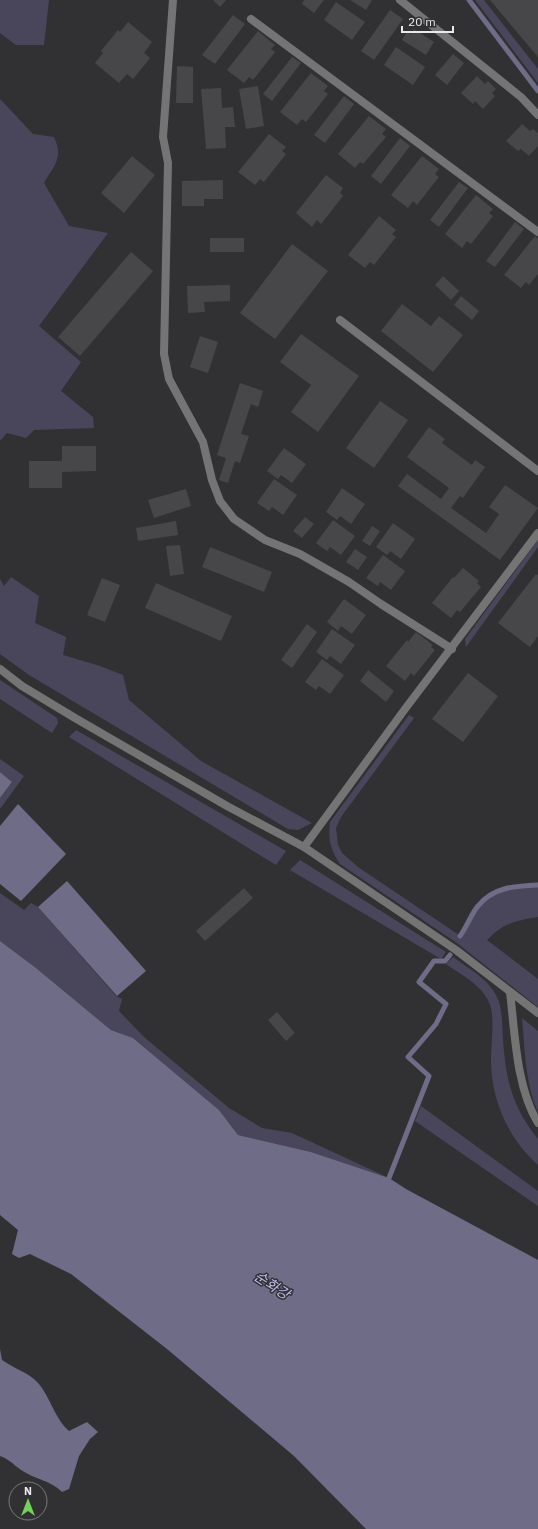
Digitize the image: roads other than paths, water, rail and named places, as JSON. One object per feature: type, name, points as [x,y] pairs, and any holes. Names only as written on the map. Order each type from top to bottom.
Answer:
[{"type":"street","points":[[173,0],[163,137],[168,163],[164,354],[169,379],[203,442],[212,480],[220,501],[234,519],[265,540],[300,554],[343,578],[452,649]]},
{"type":"street","points":[[400,0],[510,88],[538,115]]},
{"type":"street","points":[[251,18],[538,232]]},
{"type":"street","points":[[340,320],[538,471]]},
{"type":"street","points":[[304,848],[405,709],[452,649],[538,533]]},
{"type":"street","points":[[0,668],[22,686],[76,718],[227,806],[304,848],[412,919],[538,1013]]},
{"type":"street","points":[[510,992],[525,1094],[532,1113],[538,1123]]},
{"type":"water","points":[[0,772],[12,782],[0,798]]},
{"type":"water","points":[[18,804],[66,854],[21,901],[0,884],[0,826]]},
{"type":"water","points":[[67,881],[146,971],[117,996],[38,907]]},
{"type":"water","name":"순화강","points":[[0,941],[36,968],[111,1030],[133,1038],[219,1110],[238,1135],[311,1152],[389,1178],[406,1189],[538,1260],[538,1529],[366,1529],[294,1456],[167,1349],[71,1274],[30,1254],[19,1258],[12,1254],[18,1230],[0,1215]]},
{"type":"water","points":[[0,1349],[2,1360],[31,1376],[39,1384],[60,1421],[69,1431],[87,1422],[98,1432],[90,1439],[79,1456],[69,1489],[62,1492],[48,1483],[48,1481],[44,1481],[26,1473],[9,1460],[0,1456]]},
{"type":"waterway","points":[[469,0],[538,91]]},
{"type":"waterway","points":[[460,936],[476,909],[490,895],[513,887],[538,885]]},
{"type":"waterway","points":[[389,1178],[429,1076],[408,1057],[436,1024],[446,1004],[419,982],[434,961],[445,961],[450,955]]}]
